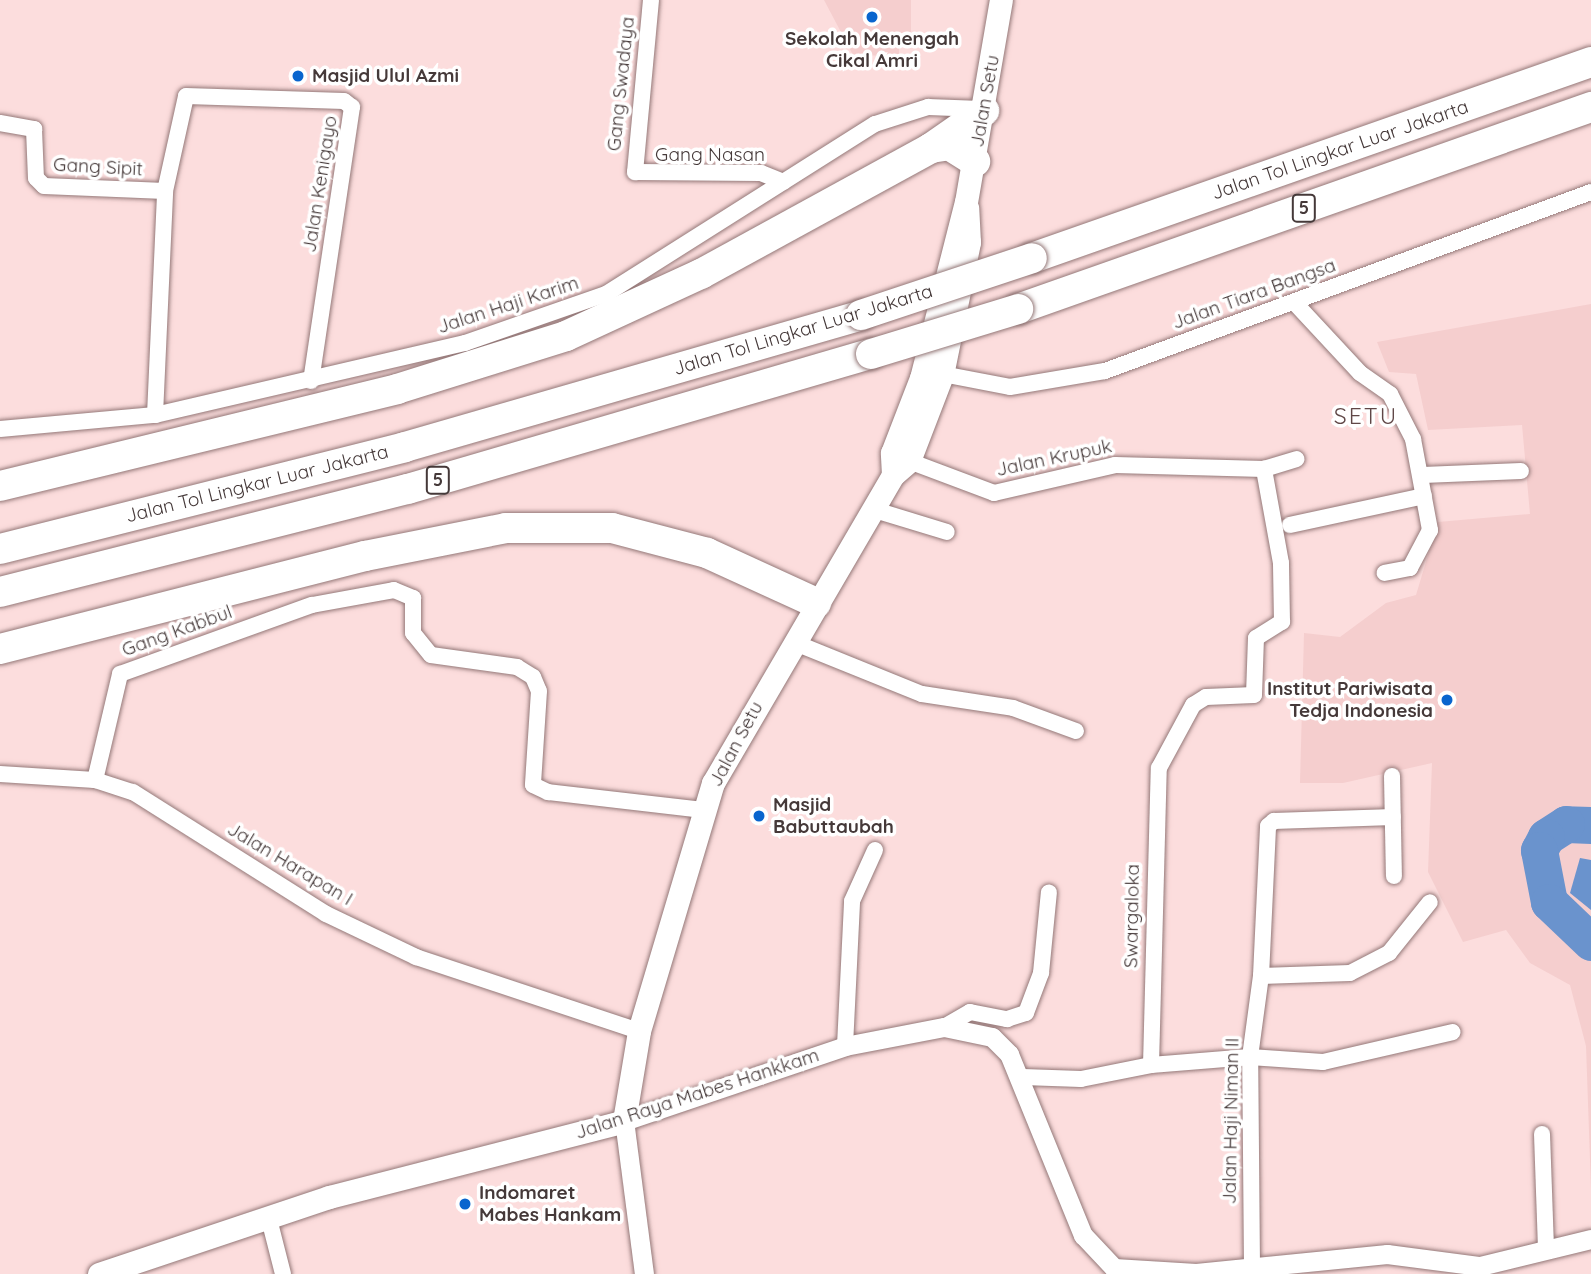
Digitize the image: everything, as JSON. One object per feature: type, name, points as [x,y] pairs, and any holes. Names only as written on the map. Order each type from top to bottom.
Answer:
[{"type":"highway","name":"Jalan Tol Lingkar Luar Jakarta","points":[[0,549],[405,447],[861,315],[1032,258],[1591,62]]},
{"type":"highway","name":"5","points":[[0,592],[408,489],[872,354],[1018,309],[1591,107]]},
{"type":"highway","points":[[0,486],[397,389],[566,336],[701,274],[931,148],[984,110]]},
{"type":"highway","points":[[931,148],[949,145],[975,161]]},
{"type":"highway","points":[[0,649],[365,556],[506,528],[612,528],[707,553],[816,603]]},
{"type":"main road","name":"Jalan Setu","points":[[624,1121],[639,1031],[704,810],[721,766],[816,603],[901,468],[933,372],[969,242],[967,202],[1001,0]]},
{"type":"main road","name":"Jalan Raya Mabes Hankkam","points":[[99,1274],[330,1197],[624,1121]]},
{"type":"street","name":"Gang Swadaya","points":[[635,172],[651,0]]},
{"type":"street","name":"Jalan Kenigayo","points":[[155,415],[165,191],[186,96],[349,102],[311,381]]},
{"type":"street","name":"Jalan Haji Karim","points":[[0,429],[155,415],[311,381],[465,343],[606,294],[783,182],[900,113],[928,107],[984,110]]},
{"type":"street","name":"Gang Sipit","points":[[0,123],[34,129],[36,178],[44,186],[165,191]]},
{"type":"street","name":"Gang Nasan","points":[[635,172],[761,173],[783,182]]},
{"type":"street","name":"Jalan Tiara Bangsa","points":[[933,372],[1010,387],[1060,382],[1294,302],[1591,192]]},
{"type":"street","points":[[1294,302],[1360,373],[1390,394],[1423,474],[1430,530],[1418,559],[1410,568],[1384,573]]},
{"type":"street","name":"Jalan Krupuk","points":[[901,468],[994,493],[1115,465],[1264,469],[1296,460]]},
{"type":"street","name":"Swargaloka","points":[[1151,1065],[1159,768],[1193,705],[1206,697],[1254,695],[1256,638],[1282,622],[1281,564],[1264,469]]},
{"type":"street","points":[[1423,474],[1521,471]]},
{"type":"street","points":[[1290,525],[1424,496]]},
{"type":"street","points":[[876,510],[947,532]]},
{"type":"street","name":"Gang Kabbul","points":[[95,780],[120,674],[312,605],[371,591],[410,593],[413,633],[431,655],[529,672],[538,691],[529,780],[539,790],[704,810]]},
{"type":"street","points":[[793,642],[922,694],[1013,708],[1076,731]]},
{"type":"street","name":"Jalan Harapan I","points":[[0,774],[95,780],[133,792],[326,914],[416,957],[639,1031]]},
{"type":"street","points":[[1392,776],[1394,876]]},
{"type":"street","name":"Jalan Haji Niman II","points":[[1252,1267],[1250,1057],[1261,976],[1270,823],[1393,817]]},
{"type":"street","points":[[845,1046],[852,901],[875,850]]},
{"type":"street","points":[[944,1027],[970,1012],[1007,1019],[1027,1013],[1041,973],[1049,892]]},
{"type":"street","points":[[1261,976],[1350,973],[1389,953],[1430,902]]},
{"type":"street","name":"Jalan Raya Mabes Hankkam","points":[[624,1121],[845,1046],[944,1027],[992,1037],[1023,1077],[1090,1250],[1114,1268],[1136,1274],[1252,1267]]},
{"type":"street","points":[[1023,1077],[1081,1079],[1151,1065],[1250,1057],[1323,1062],[1453,1031]]},
{"type":"street","points":[[624,1121],[644,1274]]},
{"type":"street","points":[[1542,1134],[1546,1247]]},
{"type":"street","points":[[269,1219],[283,1274]]},
{"type":"street","points":[[1252,1267],[1387,1254],[1453,1269],[1498,1263],[1546,1247],[1591,1239]]},
{"type":"shaded area","name":"Sekolah Menengah Cikal Amri","points":[[824,0],[911,0],[911,33],[899,33],[899,56],[853,55]]},
{"type":"shaded area","name":"Institut Pariwisata Tedja Indonesia","points":[[1591,304],[1591,1189],[1586,1046],[1570,985],[1530,963],[1506,930],[1463,942],[1428,872],[1432,763],[1343,783],[1300,783],[1304,633],[1340,637],[1386,603],[1416,595],[1438,522],[1530,514],[1522,425],[1428,430],[1416,374],[1389,372],[1377,342]]},
{"type":"water","points":[[1580,858],[1591,860],[1591,910],[1570,893]]},
{"type":"waterway","points":[[1591,825],[1566,824],[1546,837],[1539,850],[1549,902],[1591,942]]},
{"type":"place","name":"Sekolah Menengah Cikal Amri","points":[[872,17]]},
{"type":"place","name":"Masjid Ulul Azmi","points":[[298,76]]},
{"type":"place","name":"Institut Pariwisata Tedja Indonesia","points":[[1447,700]]},
{"type":"place","name":"Masjid Babuttaubah","points":[[759,816]]},
{"type":"place","name":"Indomaret Mabes Hankam","points":[[465,1204]]},
{"type":"district","name":"SETU","points":[[1366,416]]}]
